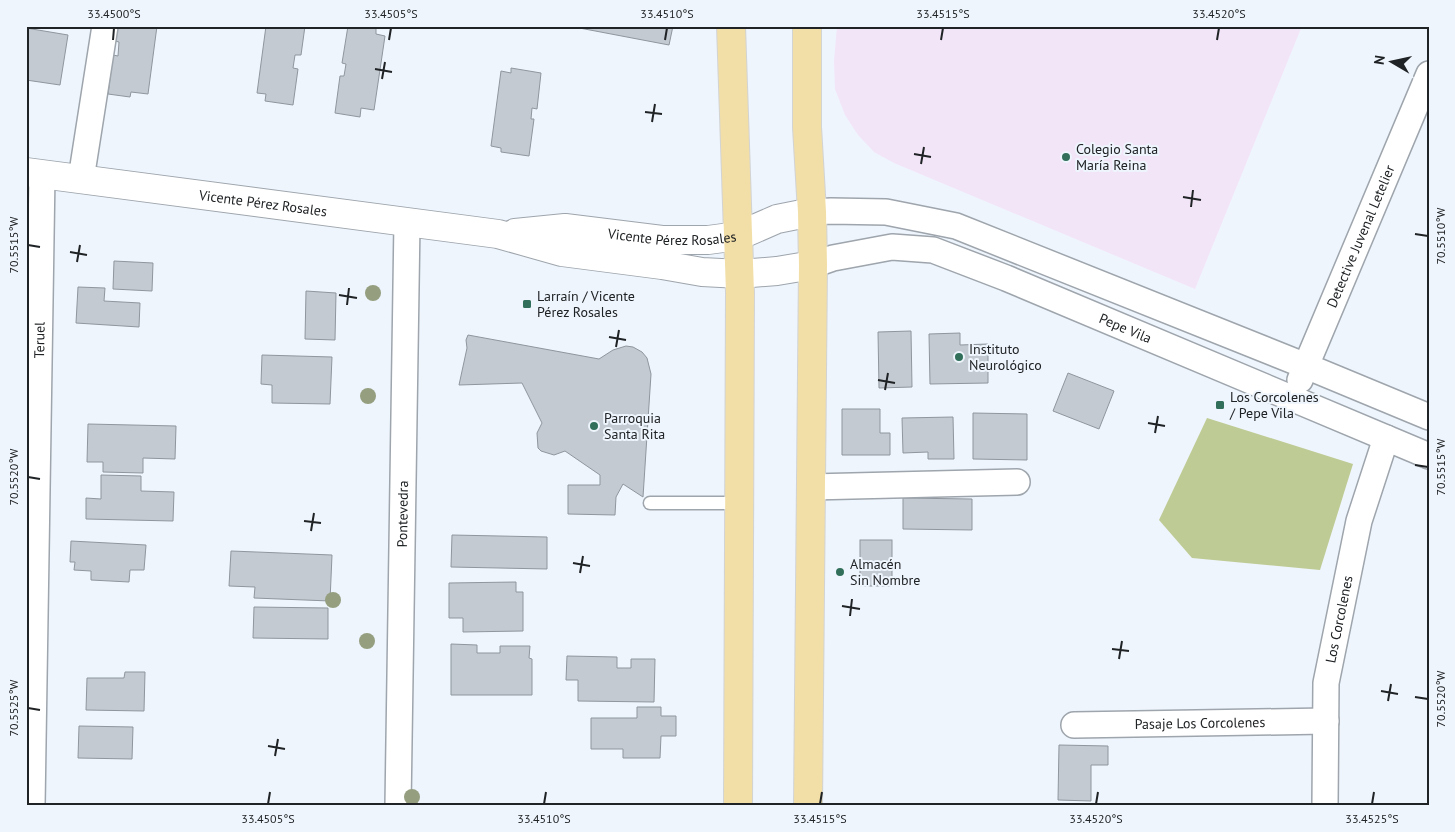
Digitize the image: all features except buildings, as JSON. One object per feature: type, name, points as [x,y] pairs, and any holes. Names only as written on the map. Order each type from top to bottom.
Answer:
[{"type":"main road","points":[[731,26],[740,274],[738,806]]},
{"type":"main road","points":[[807,26],[807,127],[813,265],[808,806]]},
{"type":"street","points":[[81,179],[105,26]]},
{"type":"street","name":"Detective Juvenal Letelier","points":[[1292,398],[1429,74]]},
{"type":"street","name":"Vicente Pérez Rosales","points":[[34,173],[498,234],[562,252],[702,272],[740,274],[777,272],[813,265]]},
{"type":"street","name":"Teruel","points":[[32,806],[34,173]]},
{"type":"street","points":[[812,212],[886,212],[956,226],[1429,417]]},
{"type":"street","name":"Vicente Pérez Rosales","points":[[498,234],[566,228],[662,240],[708,240],[738,236],[777,219],[812,212]]},
{"type":"street","name":"Pontevedra","points":[[398,806],[407,222]]},
{"type":"street","name":"Pepe Vila","points":[[813,265],[833,258],[892,247],[933,250],[1006,278],[1429,456]]},
{"type":"street","name":"Los Corcolenes","points":[[1325,806],[1326,682],[1359,521],[1386,438]]},
{"type":"street","points":[[810,487],[1017,482]]},
{"type":"street","name":"Pasaje Los Corcolenes","points":[[1074,726],[1326,720]]},
{"type":"lane","points":[[650,503],[739,504]]},
{"type":"shaded area","name":"Colegio Santa María Reina","points":[[837,26],[1302,26],[1195,289],[894,163],[874,152],[858,135],[845,115],[835,89],[834,61]]},
{"type":"green space","points":[[1207,418],[1353,464],[1320,570],[1192,558],[1159,520]]},
{"type":"place","name":"Colegio Santa María Reina","points":[[1066,157]]},
{"type":"place","name":"Larraín / Vicente Pérez Rosales","points":[[527,304]]},
{"type":"place","name":"Instituto Neurológico","points":[[959,357]]},
{"type":"place","name":"Los Corcolenes / Pepe Vila","points":[[1220,405]]},
{"type":"place","name":"Parroquia Santa Rita","points":[[594,426]]},
{"type":"place","name":"Almacén Sin Nombre","points":[[840,572]]}]
